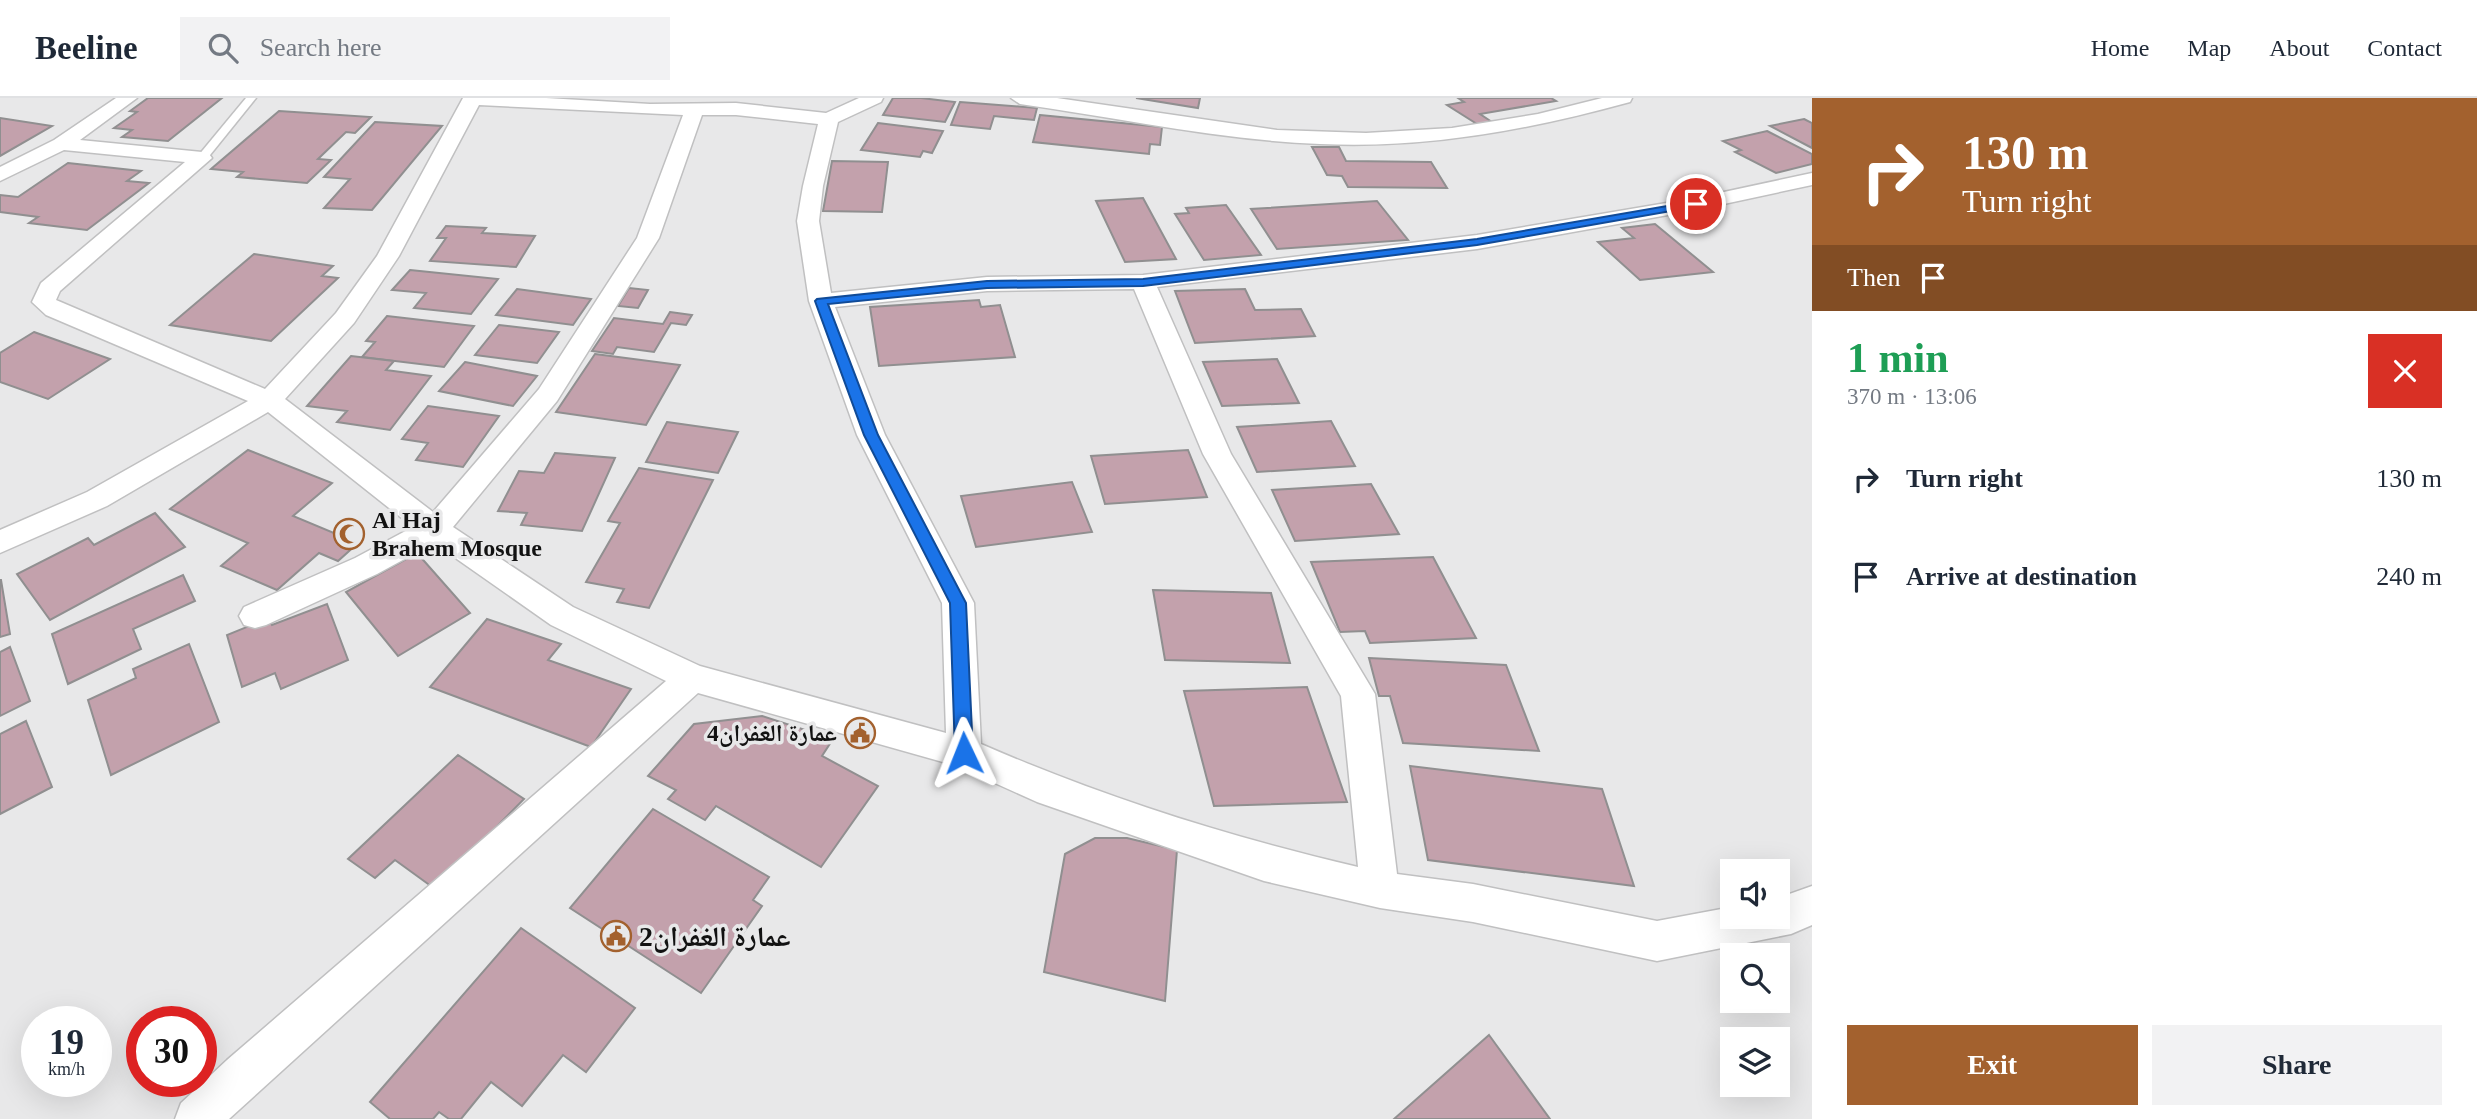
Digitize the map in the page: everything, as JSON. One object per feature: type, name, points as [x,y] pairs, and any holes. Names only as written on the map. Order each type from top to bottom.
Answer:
[{"type":"street","points":[[0,174],[61,144],[128,98]]},
{"type":"street","points":[[0,542],[97,499],[269,400],[345,318],[388,256],[472,98],[654,104],[694,110],[741,104],[829,119],[874,98]]},
{"type":"street","points":[[1020,98],[1200,127],[1326,138],[1464,134],[1512,127],[1623,98]]},
{"type":"street","points":[[255,616],[366,566],[435,529],[548,395],[648,238],[694,110]]},
{"type":"street","points":[[829,119],[813,186],[808,221],[821,301],[871,435],[958,603],[964,753]]},
{"type":"street","points":[[61,144],[202,158]]},
{"type":"street","points":[[202,158],[49,288],[44,302],[54,310],[269,400],[435,529],[562,617],[692,678],[964,753],[1050,791],[1264,863],[1380,890],[1474,904],[1657,941],[1791,915],[1812,905]]},
{"type":"street","points":[[821,301],[987,284],[1143,282],[1477,242],[1696,204],[1812,178]]},
{"type":"street","points":[[1143,282],[1217,454],[1358,694],[1380,890]]},
{"type":"street","points":[[197,1119],[243,1075],[692,678]]},
{"type":"lane","points":[[202,158],[251,98]]},
{"type":"building","points":[[148,98],[222,98],[168,141],[122,137],[132,130],[114,128],[137,112],[130,111]]},
{"type":"building","points":[[893,98],[955,102],[945,122],[883,115]]},
{"type":"building","points":[[1136,98],[1200,98],[1198,108]]},
{"type":"building","points":[[1458,98],[1551,98],[1556,101],[1480,114],[1492,122],[1477,124],[1447,105],[1464,102]]},
{"type":"building","points":[[960,102],[1037,108],[1034,120],[994,116],[990,129],[951,125]]},
{"type":"building","points":[[279,111],[371,117],[355,133],[346,132],[318,159],[331,160],[307,183],[237,177],[243,172],[211,169]]},
{"type":"building","points":[[1040,115],[1162,127],[1160,145],[1150,144],[1149,154],[1033,142]]},
{"type":"building","points":[[0,118],[52,126],[0,156]]},
{"type":"building","points":[[1804,119],[1812,123],[1812,148],[1770,126]]},
{"type":"building","points":[[375,122],[442,126],[372,210],[324,208],[350,179],[324,177]]},
{"type":"building","points":[[878,123],[943,131],[932,153],[923,151],[920,157],[861,150]]},
{"type":"building","points":[[1767,131],[1812,154],[1812,164],[1776,173],[1735,152],[1741,150],[1723,141]]},
{"type":"building","points":[[1312,147],[1339,147],[1346,161],[1431,162],[1447,188],[1348,187],[1342,176],[1327,175]]},
{"type":"building","points":[[832,161],[888,162],[882,212],[823,211]]},
{"type":"building","points":[[68,163],[141,171],[127,181],[149,183],[87,230],[29,223],[38,217],[0,212],[0,195],[18,197]]},
{"type":"building","points":[[1143,198],[1176,259],[1125,262],[1096,201]]},
{"type":"building","points":[[1377,201],[1408,240],[1277,249],[1251,209]]},
{"type":"building","points":[[1226,205],[1261,255],[1204,260],[1175,214],[1189,213],[1186,208]]},
{"type":"building","points":[[1655,224],[1713,272],[1640,280],[1598,242],[1634,238],[1622,228]]},
{"type":"building","points":[[446,226],[486,228],[482,233],[535,236],[516,267],[430,261],[446,238],[437,238]]},
{"type":"building","points":[[254,254],[333,266],[322,276],[338,278],[271,341],[170,325]]},
{"type":"building","points":[[410,270],[498,279],[471,314],[414,308],[426,293],[392,290]]},
{"type":"building","points":[[629,288],[648,290],[638,308],[618,306]]},
{"type":"building","points":[[517,289],[591,299],[573,325],[496,315]]},
{"type":"building","points":[[1245,289],[1255,310],[1301,309],[1315,336],[1195,343],[1175,291]]},
{"type":"building","points":[[979,300],[981,307],[1000,305],[1015,357],[879,366],[870,307]]},
{"type":"building","points":[[670,312],[692,315],[686,325],[671,323],[654,352],[617,347],[613,354],[592,351],[614,318],[663,324]]},
{"type":"building","points":[[387,316],[474,326],[444,367],[362,357],[375,342],[366,341]]},
{"type":"building","points":[[499,325],[559,332],[537,363],[475,355]]},
{"type":"building","points":[[34,332],[110,359],[48,399],[0,382],[0,353]]},
{"type":"building","points":[[595,354],[680,365],[646,425],[556,412]]},
{"type":"building","points":[[351,356],[394,361],[386,370],[431,376],[390,430],[337,422],[347,411],[307,406]]},
{"type":"building","points":[[1277,359],[1299,403],[1222,406],[1203,362]]},
{"type":"building","points":[[465,362],[537,376],[513,406],[439,391]]},
{"type":"building","points":[[428,406],[499,416],[463,467],[416,460],[428,443],[402,439]]},
{"type":"building","points":[[1331,421],[1355,466],[1257,472],[1237,427]]},
{"type":"building","points":[[667,422],[738,432],[718,473],[646,462]]},
{"type":"building","points":[[248,450],[332,483],[293,516],[358,543],[338,561],[319,553],[277,590],[221,566],[248,543],[170,509]]},
{"type":"building","points":[[1188,450],[1207,497],[1105,504],[1091,456]]},
{"type":"building","points":[[555,453],[615,458],[582,531],[521,525],[527,513],[498,511],[519,471],[544,473]]},
{"type":"building","points":[[639,468],[713,480],[649,608],[617,602],[624,589],[586,582],[620,523],[608,521]]},
{"type":"building","points":[[1072,482],[1092,532],[976,547],[961,496]]},
{"type":"building","points":[[1371,484],[1399,534],[1295,541],[1272,490]]},
{"type":"building","points":[[155,513],[185,547],[50,620],[17,574],[88,538],[94,545]]},
{"type":"building","points":[[417,553],[470,613],[398,656],[346,592]]},
{"type":"building","points":[[1433,557],[1476,638],[1370,643],[1365,631],[1340,632],[1311,562]]},
{"type":"building","points":[[183,575],[195,601],[133,629],[141,649],[68,684],[52,634]]},
{"type":"building","points":[[0,580],[10,634],[0,637]]},
{"type":"building","points":[[1153,590],[1271,593],[1290,663],[1165,660]]},
{"type":"building","points":[[327,604],[348,660],[281,689],[275,673],[242,687],[227,635],[269,618],[272,625]]},
{"type":"building","points":[[487,619],[561,644],[548,660],[631,689],[591,747],[430,687]]},
{"type":"building","points":[[189,644],[219,722],[111,775],[88,700],[136,678],[133,669]]},
{"type":"building","points":[[10,647],[30,701],[0,716],[0,652]]},
{"type":"building","points":[[1369,658],[1506,665],[1539,751],[1403,743],[1390,696],[1379,696]]},
{"type":"building","points":[[1307,687],[1347,802],[1214,806],[1184,691]]},
{"type":"building","points":[[762,716],[833,739],[822,756],[878,786],[821,867],[716,806],[705,820],[668,799],[676,790],[648,776],[694,724]]},
{"type":"building","points":[[26,721],[52,787],[0,814],[0,734]]},
{"type":"building","points":[[458,755],[524,799],[435,889],[395,860],[375,878],[348,859]]},
{"type":"building","points":[[1410,766],[1602,789],[1634,886],[1428,860]]},
{"type":"building","points":[[653,809],[769,877],[753,900],[762,906],[701,993],[570,908]]},
{"type":"building","points":[[1095,838],[1127,838],[1177,850],[1165,1001],[1044,972],[1065,854]]},
{"type":"building","points":[[521,928],[635,1008],[586,1072],[563,1055],[522,1106],[491,1082],[461,1119],[449,1119],[439,1112],[433,1119],[390,1119],[370,1102]]},
{"type":"building","points":[[1489,1035],[1550,1119],[1394,1119]]},
{"type":"place","name":"Al Haj Brahem Mosque","points":[[349,534]]},
{"type":"place","name":"عمارة الغفران4","points":[[860,733]]},
{"type":"place","name":"عمارة الغفران2","points":[[616,936]]},
{"type":"route","points":[[964,753],[958,603],[871,435],[821,301],[987,284],[1143,282],[1477,242],[1696,204]]}]
